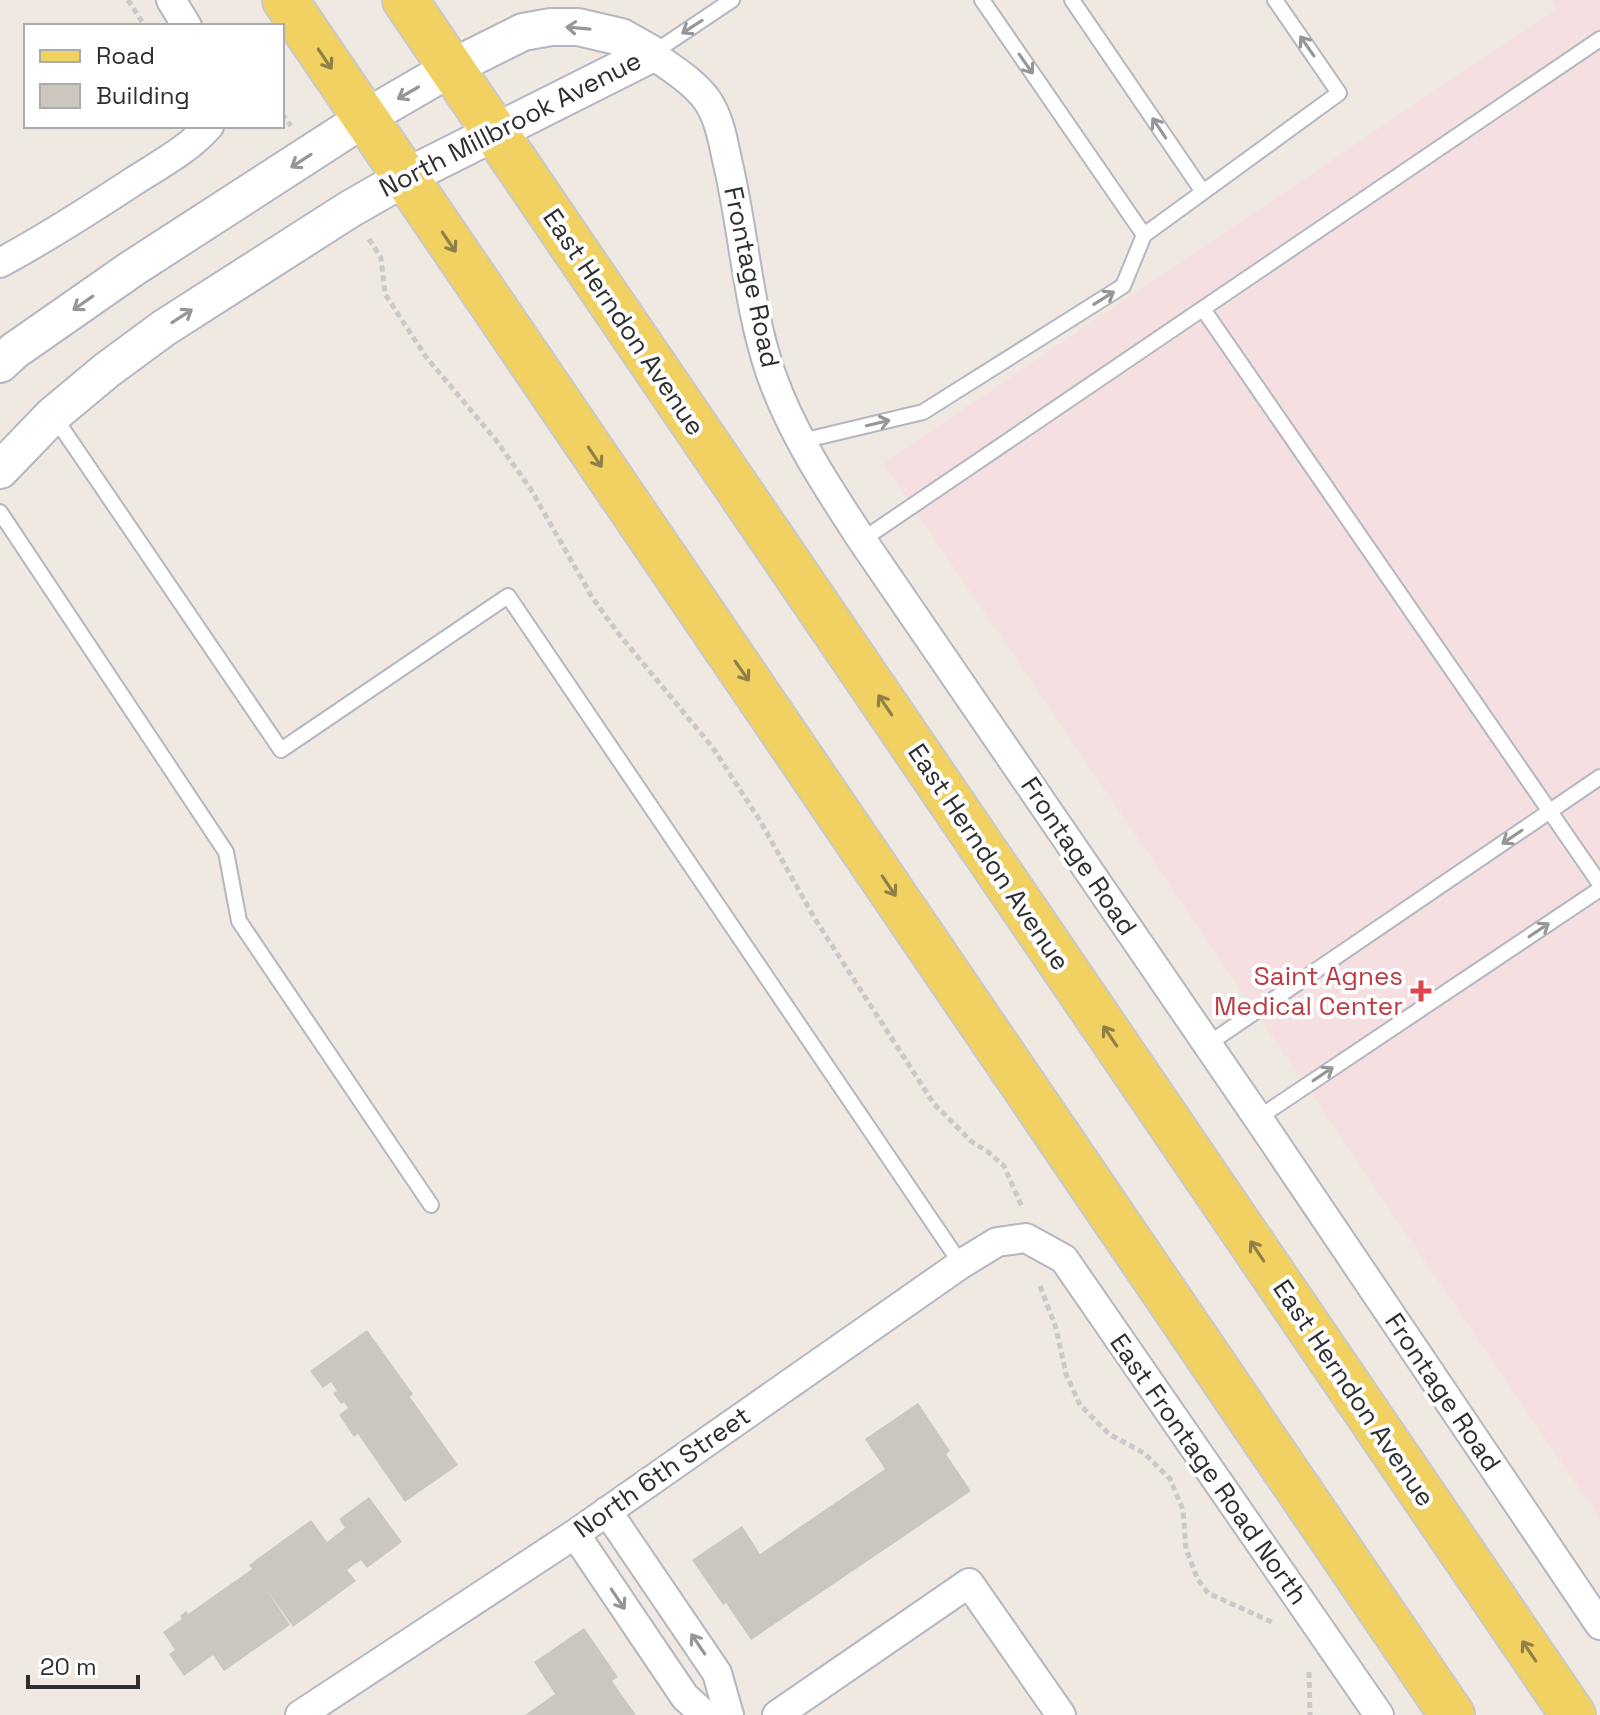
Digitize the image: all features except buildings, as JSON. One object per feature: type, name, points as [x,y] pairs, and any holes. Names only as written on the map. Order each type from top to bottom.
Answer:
[{"type":"main road","points":[[285,0],[1452,1715]]},
{"type":"main road","name":"East Herndon Avenue","points":[[405,0],[1573,1715]]},
{"type":"street","points":[[171,0],[186,24]]},
{"type":"street","name":"North Millbrook Avenue","points":[[0,364],[133,268],[365,118],[451,68],[523,32],[551,27],[578,27],[621,37],[651,54]]},
{"type":"street","name":"North Millbrook Avenue","points":[[0,470],[53,415],[107,370],[164,328],[350,209],[406,177],[651,54]]},
{"type":"street","name":"Frontage Road","points":[[651,54],[687,79],[707,100],[718,119],[753,304],[771,375],[812,463],[1600,1625]]},
{"type":"street","points":[[0,263],[49,237],[198,138],[207,128]]},
{"type":"street","name":"North 6th Street","points":[[300,1715],[575,1534],[961,1264],[997,1242],[1026,1238]]},
{"type":"street","name":"East Frontage Road North","points":[[1026,1238],[1064,1259],[1379,1715]]},
{"type":"street","points":[[607,1511],[717,1673],[729,1715]]},
{"type":"street","points":[[575,1534],[685,1697],[705,1715]]},
{"type":"street","points":[[777,1715],[969,1583],[1061,1715]]},
{"type":"lane","points":[[651,54],[732,0]]},
{"type":"lane","points":[[982,0],[1144,235]]},
{"type":"lane","points":[[1072,0],[1203,192]]},
{"type":"lane","points":[[802,441],[923,412],[1123,286],[1144,235],[1339,93],[1275,0]]},
{"type":"lane","points":[[862,540],[1600,39]]},
{"type":"lane","points":[[1203,309],[1600,886],[1258,1118]]},
{"type":"lane","points":[[53,415],[281,750],[508,596],[961,1264]]},
{"type":"lane","points":[[0,512],[226,852],[239,921],[431,1205]]},
{"type":"lane","points":[[1208,1044],[1600,777]]},
{"type":"path","points":[[128,0],[144,24]]},
{"type":"path","points":[[381,258],[385,294],[426,357],[496,440],[530,488],[592,597],[618,633],[713,748],[759,819],[815,919],[934,1104],[971,1141],[1004,1166],[1021,1200],[1036,1277],[1056,1328],[1066,1374],[1080,1405],[1109,1434],[1144,1453],[1170,1479],[1183,1510],[1186,1549],[1198,1580],[1208,1593],[1277,1624],[1283,1632]]},
{"type":"path","points":[[1309,1668],[1310,1715]]},
{"type":"shaded area","name":"Saint Agnes Medical Center","points":[[1551,0],[1600,0],[1600,1519],[883,463],[1556,9]]},
{"type":"place","name":"Saint Agnes Medical Center","points":[[1421,991]]}]
